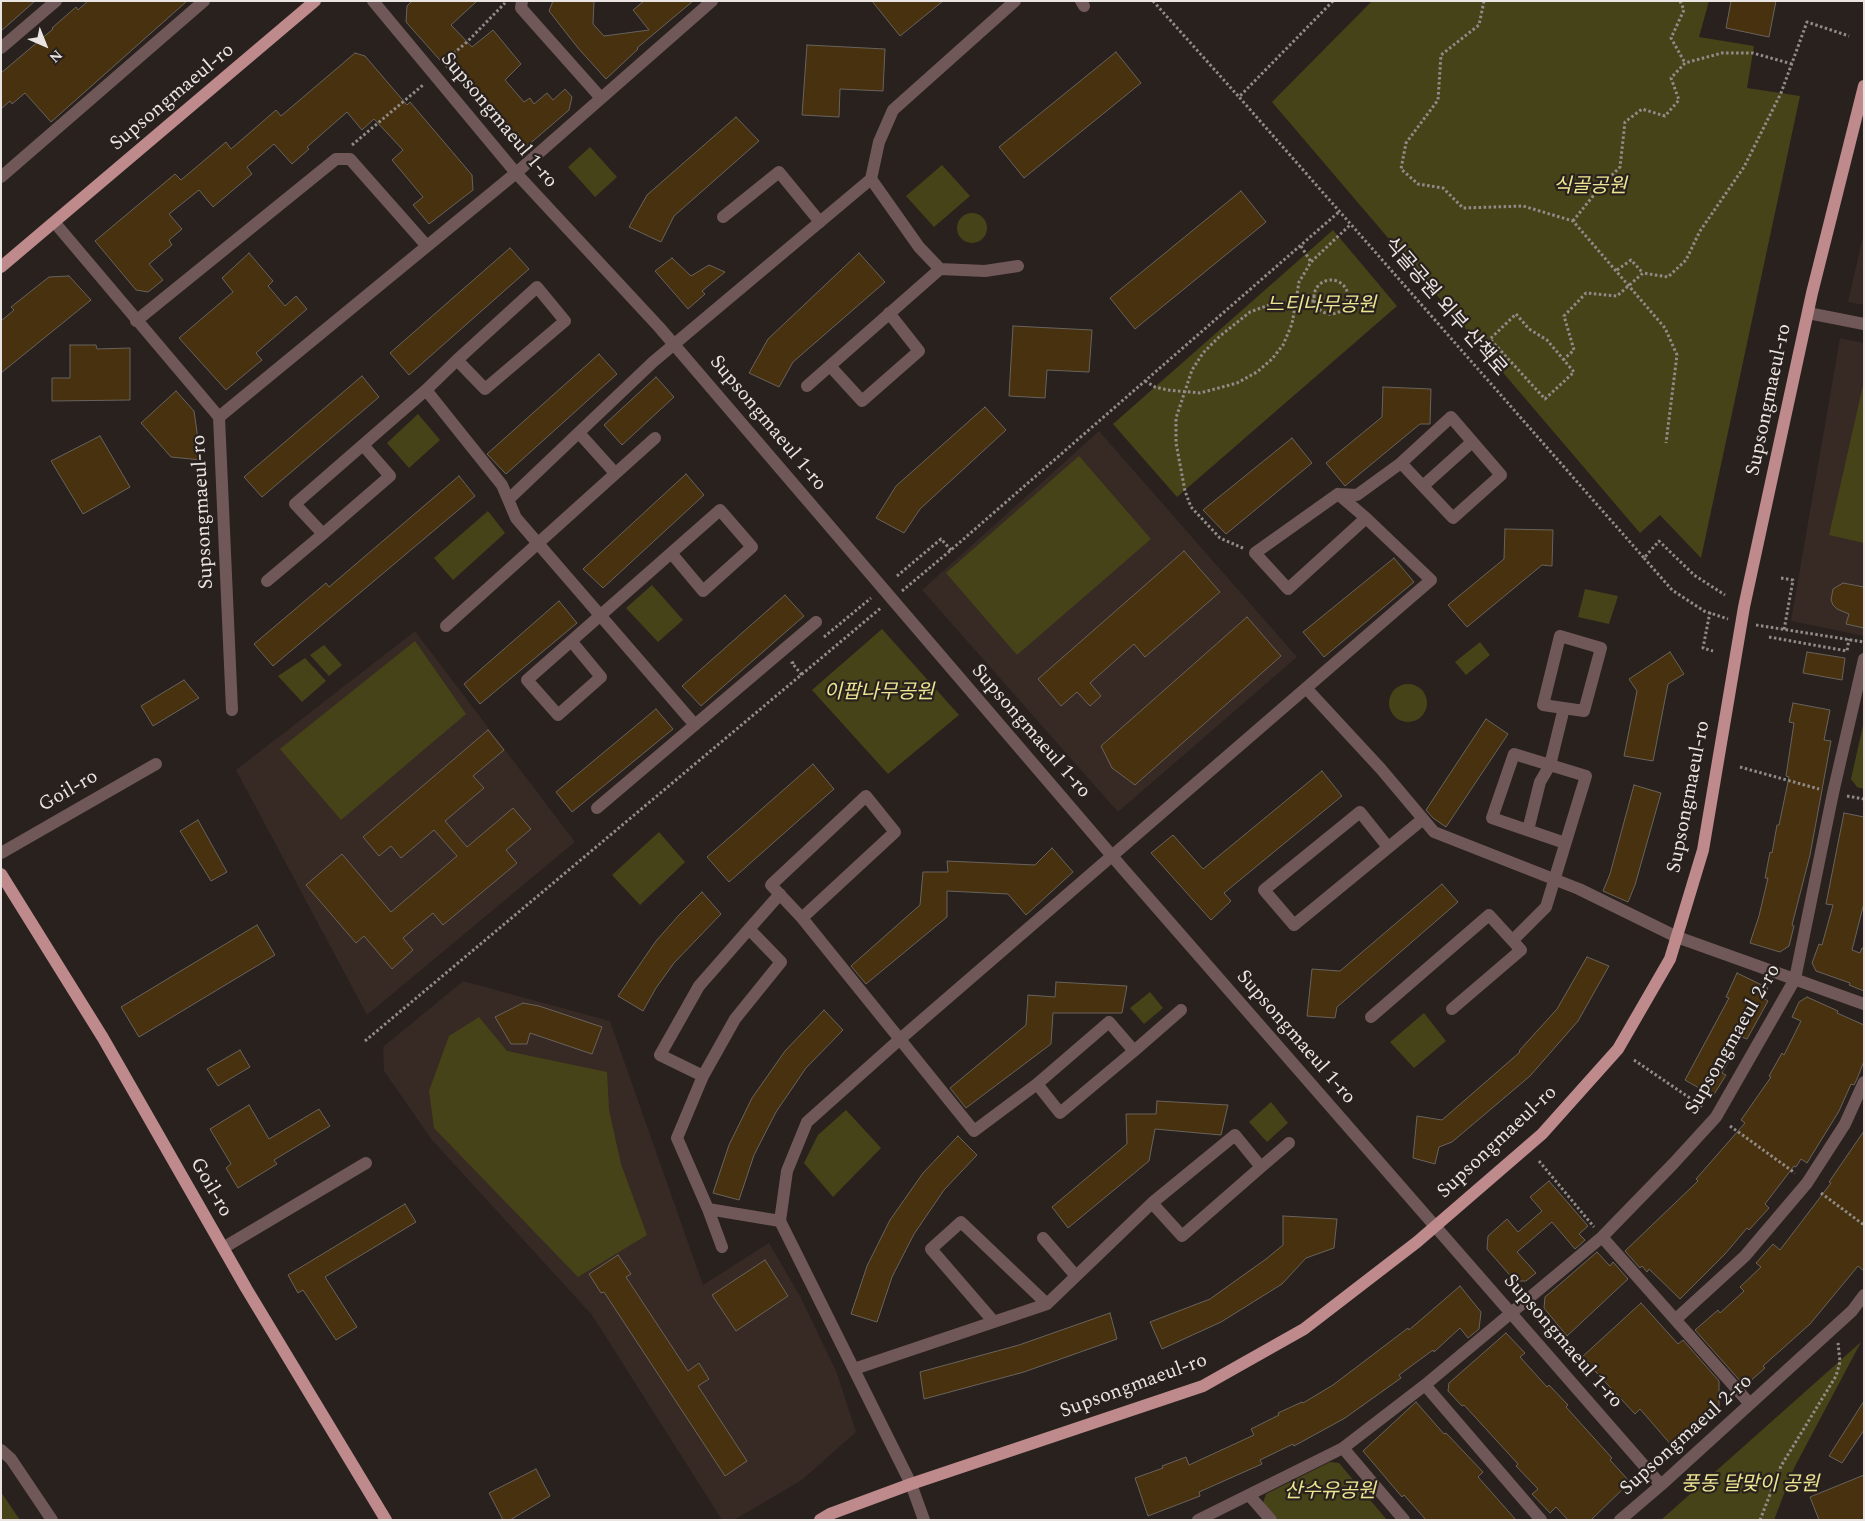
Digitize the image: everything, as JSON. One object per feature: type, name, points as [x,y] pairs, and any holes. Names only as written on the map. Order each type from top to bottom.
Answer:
[{"type":"main road","name":"Supsongmaeul-ro","points":[[1,267],[315,1]]},
{"type":"main road","name":"Supsongmaeul-ro","points":[[820,1520],[830,1514],[911,1484],[1203,1386],[1304,1329],[1436,1227],[1542,1134],[1618,1049],[1670,959],[1703,850],[1744,607],[1808,313],[1864,86]]},
{"type":"main road","name":"Goil-ro","points":[[1,874],[102,1038],[223,1248],[386,1520]]},
{"type":"street","points":[[1,48],[56,1]]},
{"type":"street","points":[[1,177],[204,1]]},
{"type":"street","name":"Supsongmaeul 1-ro","points":[[373,1],[516,173],[674,344],[1112,856],[1662,1485]]},
{"type":"street","points":[[522,1],[521,8],[601,98]]},
{"type":"street","points":[[218,417],[516,173],[712,1]]},
{"type":"street","points":[[509,499],[674,344],[697,327],[871,179],[879,142],[893,110],[1015,1]]},
{"type":"street","points":[[136,321],[336,159],[350,159],[426,245]]},
{"type":"street","points":[[723,217],[779,172],[820,222]]},
{"type":"street","points":[[871,179],[919,247],[940,269]]},
{"type":"street","name":"Supsongmaeul-ro","points":[[55,222],[218,417],[232,710]]},
{"type":"street","points":[[807,386],[940,269],[985,271],[1018,266]]},
{"type":"street","points":[[323,534],[295,504],[426,390],[457,360],[537,287],[565,320],[485,389],[457,360]]},
{"type":"street","points":[[830,366],[862,401],[920,351],[889,313]]},
{"type":"street","points":[[1808,313],[1864,324]]},
{"type":"street","points":[[426,390],[502,485],[516,518],[695,725]]},
{"type":"street","points":[[1366,518],[1288,589],[1255,553],[1338,494],[1357,495],[1401,463],[1451,417],[1501,475],[1453,518],[1401,463]]},
{"type":"street","points":[[579,433],[615,472]]},
{"type":"street","points":[[446,626],[655,438]]},
{"type":"street","points":[[1423,486],[1472,442]]},
{"type":"street","points":[[267,581],[390,476],[363,445]]},
{"type":"street","points":[[924,1520],[911,1484],[780,1221],[787,1171],[807,1122],[899,1040],[1431,580],[1338,494]]},
{"type":"street","points":[[572,642],[601,677],[558,714],[527,680],[720,510],[752,547],[703,591],[672,554]]},
{"type":"street","points":[[597,808],[816,622]]},
{"type":"street","points":[[1560,636],[1601,648],[1584,711],[1564,708],[1543,705],[1560,636]]},
{"type":"street","name":"Supsongmaeul 2-ro","points":[[1198,1520],[1343,1448],[1425,1385],[1602,1237],[1716,1117],[1794,979],[1833,793],[1864,659]]},
{"type":"street","points":[[1306,688],[1381,769],[1434,832],[1578,889],[1677,937],[1864,1004]]},
{"type":"street","points":[[1528,830],[1540,782],[1550,765],[1564,708]]},
{"type":"street","points":[[1513,940],[1546,907],[1586,776],[1514,754],[1492,818],[1565,843]]},
{"type":"street","name":"Goil-ro","points":[[1,853],[156,764]]},
{"type":"street","points":[[802,918],[895,832],[866,796],[772,885],[802,918],[974,1131],[1037,1084],[1109,1022],[1134,1051]]},
{"type":"street","points":[[1388,847],[1360,812],[1264,890],[1294,925],[1423,819]]},
{"type":"street","points":[[703,1076],[660,1055],[699,986],[780,894]]},
{"type":"street","points":[[1371,1017],[1489,915],[1521,950],[1452,1009]]},
{"type":"street","points":[[722,1247],[708,1209],[677,1138],[703,1076],[735,1019],[781,962],[749,928]]},
{"type":"street","points":[[1037,1084],[1060,1113],[1181,1010]]},
{"type":"street","points":[[1676,1319],[1745,1256],[1807,1183],[1844,1124],[1864,1082]]},
{"type":"street","points":[[854,1369],[1047,1304],[1152,1203],[1235,1135],[1261,1167]]},
{"type":"street","points":[[1152,1203],[1182,1236],[1289,1143]]},
{"type":"street","points":[[223,1248],[366,1163]]},
{"type":"street","points":[[708,1209],[780,1221]]},
{"type":"street","points":[[994,1322],[931,1249],[961,1222],[1047,1304]]},
{"type":"street","points":[[1602,1237],[1750,1404]]},
{"type":"street","points":[[1043,1238],[1076,1276]]},
{"type":"street","name":"Supsongmaeul 2-ro","points":[[1620,1520],[1662,1485],[1852,1311],[1864,1296]]},
{"type":"street","points":[[1425,1385],[1542,1520]]},
{"type":"street","points":[[1343,1448],[1404,1520]]},
{"type":"street","points":[[1,1450],[11,1459],[52,1520]]},
{"type":"street","points":[[1250,1495],[1271,1520]]},
{"type":"path","name":"식골공원 외부 산책로","points":[[1153,1],[1644,558],[1659,541],[1694,575],[1725,595]]},
{"type":"path","points":[[1239,97],[1333,1]]},
{"type":"path","points":[[1484,1],[1479,26],[1441,55],[1438,100],[1406,143],[1401,169],[1418,184],[1443,188],[1463,208],[1523,206],[1573,221],[1665,328],[1677,355],[1666,443]]},
{"type":"path","points":[[1680,1],[1684,10],[1671,38],[1685,63]]},
{"type":"path","points":[[440,64],[467,42],[505,3]]},
{"type":"path","points":[[1616,270],[1631,260],[1643,273],[1668,277],[1686,260],[1700,231],[1744,167],[1781,93],[1808,22],[1849,36]]},
{"type":"path","points":[[1573,221],[1601,186],[1620,167],[1625,122],[1642,109],[1665,116],[1679,100],[1672,78],[1685,63],[1722,53],[1753,53],[1792,64]]},
{"type":"path","points":[[342,159],[347,149],[423,86]]},
{"type":"path","points":[[898,594],[1340,212]]},
{"type":"path","points":[[1145,381],[1155,387],[1200,393],[1238,383],[1257,372],[1272,359],[1283,344],[1292,324],[1299,282],[1310,262],[1351,224]]},
{"type":"path","points":[[1300,246],[1310,262]]},
{"type":"path","points":[[1563,360],[1574,350],[1564,316],[1586,293],[1617,296],[1643,273]]},
{"type":"path","points":[[1328,280],[1339,282],[1346,290],[1347,301],[1341,310],[1336,313],[1326,313],[1317,306],[1315,301],[1314,296],[1319,286],[1328,280]]},
{"type":"path","points":[[1255,553],[1220,538],[1191,507],[1185,490],[1176,443],[1176,418],[1192,370],[1203,353],[1220,336],[1250,312],[1277,302],[1315,301]]},
{"type":"path","points":[[1516,314],[1529,329],[1547,340],[1563,360],[1574,372],[1545,399],[1490,339],[1516,314]]},
{"type":"path","points":[[897,576],[940,539],[950,550]]},
{"type":"path","points":[[1780,578],[1793,580],[1784,630]]},
{"type":"path","points":[[821,639],[871,598]]},
{"type":"path","points":[[365,1041],[884,605]]},
{"type":"path","points":[[1710,612],[1703,648],[1713,651]]},
{"type":"path","points":[[1769,637],[1847,651],[1849,639],[1864,642]]},
{"type":"path","points":[[800,657],[792,663],[802,675]]},
{"type":"path","points":[[1740,767],[1833,793],[1864,799]]},
{"type":"path","points":[[1634,1060],[1703,1107]]},
{"type":"path","points":[[1730,1126],[1795,1174]]},
{"type":"path","points":[[1539,1161],[1602,1237]]},
{"type":"path","points":[[1821,1193],[1864,1225]]},
{"type":"path","points":[[1760,1520],[1781,1466],[1836,1376],[1840,1362],[1838,1340]]},
{"type":"shaded area","points":[[1864,232],[1864,305],[1848,302]]},
{"type":"shaded area","points":[[1840,338],[1864,343],[1864,636],[1791,621]]},
{"type":"shaded area","points":[[1099,431],[1297,657],[1118,812],[922,590]]},
{"type":"shaded area","points":[[415,631],[575,842],[367,1015],[236,770]]},
{"type":"shaded area","points":[[463,981],[610,1021],[703,1285],[769,1243],[800,1296],[837,1373],[856,1432],[802,1480],[734,1520],[722,1520],[592,1315],[432,1140],[384,1071],[383,1047]]},
{"type":"green space","name":"식골공원","points":[[1372,1],[1709,1],[1699,37],[1754,46],[1747,88],[1800,96],[1701,558],[1660,515],[1640,533],[1272,102]]},
{"type":"green space","points":[[590,147],[617,177],[595,197],[568,167]]},
{"type":"green space","points":[[942,165],[970,196],[934,227],[906,196]]},
{"type":"green space","points":[[972,213],[978,214],[986,222],[986,234],[978,242],[972,243],[966,242],[958,234],[957,228],[958,222],[966,214]]},
{"type":"green space","name":"느티나무공원","points":[[1333,230],[1397,306],[1177,497],[1113,424]]},
{"type":"green space","points":[[1864,381],[1864,543],[1829,535]]},
{"type":"green space","points":[[418,414],[440,440],[409,468],[387,443]]},
{"type":"green space","points":[[1079,456],[1151,539],[1017,655],[946,573]]},
{"type":"green space","points":[[488,511],[505,533],[453,580],[434,558]]},
{"type":"green space","points":[[652,585],[683,620],[658,642],[626,608]]},
{"type":"green space","points":[[1585,589],[1618,596],[1609,624],[1578,617]]},
{"type":"green space","name":"이팝나무공원","points":[[882,629],[959,715],[888,774],[812,690]]},
{"type":"green space","points":[[415,641],[466,714],[341,820],[280,749]]},
{"type":"green space","points":[[1480,642],[1490,655],[1466,675],[1455,662]]},
{"type":"green space","points":[[324,645],[342,665],[329,676],[310,655]]},
{"type":"green space","points":[[305,658],[326,681],[302,702],[278,676]]},
{"type":"green space","points":[[1408,684],[1421,690],[1427,703],[1421,716],[1408,722],[1395,716],[1389,703],[1395,690]]},
{"type":"green space","points":[[1864,721],[1864,789],[1857,787],[1851,779]]},
{"type":"green space","points":[[659,832],[685,862],[640,905],[612,875]]},
{"type":"green space","points":[[1150,992],[1163,1008],[1144,1024],[1130,1008]]},
{"type":"green space","points":[[1424,1013],[1446,1041],[1414,1068],[1390,1042]]},
{"type":"green space","points":[[479,1017],[507,1051],[607,1072],[609,1110],[621,1164],[647,1235],[578,1277],[434,1128],[429,1091],[449,1036]]},
{"type":"green space","points":[[1271,1102],[1288,1123],[1267,1142],[1249,1122]]},
{"type":"green space","points":[[846,1110],[881,1148],[833,1197],[804,1163],[818,1135]]},
{"type":"green space","name":"풍동 달맞이 공원","points":[[1861,1342],[1794,1468],[1774,1520],[1661,1520]]},
{"type":"green space","name":"산수유공원","points":[[1330,1462],[1339,1463],[1387,1520],[1278,1520],[1263,1503],[1266,1494]]},
{"type":"green space","points":[[1,1492],[20,1520],[1,1520]]},
{"type":"building","points":[[1,1],[35,1],[1,31]]},
{"type":"building","points":[[88,1],[187,1],[51,122],[25,93],[12,104],[10,101],[1,109],[1,73],[76,7],[78,10]]},
{"type":"building","points":[[412,1],[477,1],[451,25],[472,47],[493,30],[521,64],[505,80],[524,102],[530,98],[534,104],[547,93],[553,100],[565,89],[572,97],[569,110],[526,147],[515,147],[406,22],[407,6]]},
{"type":"building","points":[[553,1],[594,1],[593,24],[604,36],[649,30],[633,10],[644,1],[693,1],[637,48],[606,79],[578,48],[549,11]]},
{"type":"building","points":[[872,1],[943,1],[900,36]]},
{"type":"building","points":[[1731,1],[1776,1],[1769,37],[1726,28]]},
{"type":"building","points":[[807,45],[885,49],[883,91],[840,89],[839,117],[802,115]]},
{"type":"building","points":[[1116,52],[1141,83],[1024,178],[999,147]]},
{"type":"building","points":[[355,53],[365,56],[407,105],[410,102],[472,175],[473,190],[429,224],[413,205],[423,197],[392,160],[403,150],[374,119],[362,130],[347,112],[307,147],[309,149],[292,164],[274,144],[247,167],[252,174],[213,207],[199,190],[169,214],[182,229],[169,240],[172,245],[149,264],[163,280],[148,292],[136,290],[95,241],[175,174],[181,180],[226,142],[231,149],[276,110],[281,116]]},
{"type":"building","points":[[736,117],[759,141],[674,216],[661,242],[629,227],[647,195]]},
{"type":"building","points":[[1241,191],[1266,222],[1135,329],[1110,298]]},
{"type":"building","points":[[510,248],[529,269],[409,375],[390,353]]},
{"type":"building","points":[[249,253],[273,281],[268,286],[285,306],[296,296],[307,309],[256,353],[262,360],[226,390],[179,338],[233,292],[222,278]]},
{"type":"building","points":[[859,253],[885,282],[793,362],[779,387],[749,373],[768,339]]},
{"type":"building","points":[[672,258],[691,276],[709,265],[725,272],[702,291],[705,294],[688,309],[655,271]]},
{"type":"building","points":[[69,276],[91,300],[1,373],[1,321],[14,310],[11,307],[49,277]]},
{"type":"building","points":[[1013,326],[1092,330],[1089,372],[1047,370],[1045,398],[1009,396]]},
{"type":"building","points":[[70,345],[96,345],[97,349],[130,348],[130,400],[52,401],[52,378],[70,378]]},
{"type":"building","points":[[599,354],[617,374],[506,474],[487,454]]},
{"type":"building","points":[[362,376],[379,397],[262,497],[244,477]]},
{"type":"building","points":[[656,377],[674,397],[622,445],[604,425]]},
{"type":"building","points":[[1383,387],[1431,389],[1430,424],[1420,424],[1345,486],[1326,463],[1382,417]]},
{"type":"building","points":[[176,391],[194,411],[201,460],[171,457],[141,423]]},
{"type":"building","points":[[985,407],[1006,430],[920,509],[904,533],[876,518],[896,486]]},
{"type":"building","points":[[100,436],[130,487],[83,514],[51,461]]},
{"type":"building","points":[[1292,438],[1312,463],[1226,534],[1203,510]]},
{"type":"building","points":[[686,474],[704,495],[603,588],[583,569]]},
{"type":"building","points":[[459,476],[475,496],[273,666],[254,644],[326,583],[329,587]]},
{"type":"building","points":[[1505,529],[1553,530],[1552,566],[1542,565],[1467,627],[1448,605],[1504,559]]},
{"type":"building","points":[[1184,551],[1220,592],[1145,657],[1134,644],[1090,683],[1101,696],[1090,706],[1077,692],[1061,706],[1038,679]]},
{"type":"building","points":[[1394,558],[1414,582],[1324,657],[1303,632]]},
{"type":"building","points":[[1843,583],[1864,587],[1864,628],[1846,624],[1849,614],[1837,609],[1833,605],[1831,600],[1833,589]]},
{"type":"building","points":[[785,595],[804,616],[701,706],[682,686]]},
{"type":"building","points":[[559,601],[577,623],[480,704],[464,684]]},
{"type":"building","points":[[1247,617],[1281,656],[1135,785],[1112,768],[1101,746]]},
{"type":"building","points":[[1670,652],[1684,674],[1668,684],[1653,761],[1624,756],[1637,691],[1629,679]]},
{"type":"building","points":[[1807,652],[1845,658],[1842,680],[1803,673]]},
{"type":"building","points":[[184,680],[199,698],[153,726],[141,706]]},
{"type":"building","points":[[1793,703],[1830,710],[1824,740],[1831,741],[1810,855],[1792,925],[1794,926],[1789,946],[1780,952],[1750,943],[1768,878],[1765,878],[1770,852],[1772,853],[1789,777],[1786,776],[1794,723],[1789,722]]},
{"type":"building","points":[[656,709],[673,729],[572,812],[556,792]]},
{"type":"building","points":[[1486,719],[1508,734],[1446,827],[1433,818],[1426,810]]},
{"type":"building","points":[[488,730],[504,750],[473,776],[484,788],[445,821],[467,847],[513,808],[531,829],[506,850],[517,863],[443,925],[433,913],[403,938],[413,950],[392,969],[364,936],[356,943],[306,885],[342,854],[391,912],[457,856],[434,830],[401,858],[391,846],[379,856],[363,837]]},
{"type":"building","points":[[813,764],[834,789],[729,882],[707,857]]},
{"type":"building","points":[[1322,771],[1342,796],[1224,893],[1231,901],[1211,920],[1151,853],[1173,835],[1203,869]]},
{"type":"building","points":[[1634,785],[1661,793],[1635,885],[1628,902],[1603,891],[1610,874]]},
{"type":"building","points":[[1844,813],[1864,817],[1864,903],[1852,950],[1860,953],[1862,948],[1864,948],[1864,991],[1849,985],[1850,983],[1816,971],[1812,963],[1819,944],[1822,945],[1833,905],[1826,904]]},
{"type":"building","points":[[198,820],[227,872],[211,881],[180,831]]},
{"type":"building","points":[[1052,848],[1073,872],[1026,915],[1008,894],[947,891],[947,917],[866,984],[851,966],[920,905],[923,872],[948,872],[947,861],[1035,865]]},
{"type":"building","points":[[1442,884],[1458,902],[1337,1007],[1335,1018],[1307,1016],[1312,969],[1340,971]]},
{"type":"building","points":[[702,892],[721,914],[674,963],[656,988],[643,1011],[618,996],[656,941]]},
{"type":"building","points":[[257,925],[275,955],[139,1037],[121,1007]]},
{"type":"building","points":[[1587,957],[1609,966],[1578,1021],[1530,1076],[1452,1142],[1439,1147],[1435,1164],[1413,1158],[1417,1116],[1442,1120],[1520,1052],[1557,1009]]},
{"type":"building","points":[[1737,973],[1768,988],[1763,998],[1768,1001],[1747,1039],[1742,1037],[1722,1073],[1726,1075],[1713,1096],[1685,1080],[1729,998],[1726,997]]},
{"type":"building","points":[[1056,982],[1127,986],[1122,1013],[1053,1013],[1051,1044],[966,1108],[950,1088],[1026,1025],[1028,995],[1055,997]]},
{"type":"building","points":[[1807,997],[1864,1025],[1864,1061],[1857,1079],[1854,1085],[1851,1084],[1839,1111],[1807,1163],[1801,1159],[1796,1167],[1794,1166],[1765,1204],[1769,1208],[1749,1230],[1747,1228],[1725,1254],[1680,1299],[1649,1269],[1647,1272],[1642,1266],[1640,1268],[1625,1251],[1698,1181],[1696,1179],[1745,1123],[1741,1120],[1771,1077],[1769,1076],[1782,1053],[1784,1055],[1801,1021],[1792,1017],[1799,1002]]},
{"type":"building","points":[[523,1003],[539,1006],[602,1027],[592,1054],[530,1033],[527,1044],[511,1044],[495,1017]]},
{"type":"building","points":[[824,1010],[843,1030],[806,1068],[776,1112],[754,1155],[739,1200],[713,1193],[729,1145],[752,1098],[785,1051]]},
{"type":"building","points":[[240,1050],[250,1067],[218,1086],[207,1069]]},
{"type":"building","points":[[1157,1101],[1228,1105],[1221,1135],[1155,1129],[1149,1161],[1068,1228],[1052,1207],[1127,1144],[1126,1114],[1156,1114]]},
{"type":"building","points":[[249,1105],[269,1139],[319,1109],[330,1126],[274,1160],[277,1164],[238,1188],[226,1168],[231,1164],[210,1129]]},
{"type":"building","points":[[1864,1131],[1864,1271],[1858,1266],[1810,1324],[1763,1366],[1765,1368],[1747,1384],[1742,1383],[1695,1330],[1718,1310],[1720,1313],[1744,1291],[1740,1287],[1761,1267],[1756,1263],[1773,1244],[1780,1250],[1831,1183],[1829,1182]]},
{"type":"building","points":[[958,1136],[977,1155],[944,1190],[914,1234],[892,1277],[877,1322],[851,1314],[867,1266],[890,1220],[923,1173]]},
{"type":"building","points":[[1549,1181],[1588,1226],[1579,1234],[1585,1240],[1575,1249],[1552,1222],[1517,1252],[1536,1273],[1526,1281],[1515,1281],[1487,1249],[1488,1236],[1507,1219],[1518,1232],[1542,1211],[1530,1197]]},
{"type":"building","points":[[405,1204],[416,1222],[325,1277],[357,1327],[336,1340],[303,1290],[298,1293],[288,1275]]},
{"type":"building","points":[[1283,1216],[1337,1219],[1334,1248],[1306,1258],[1282,1284],[1221,1322],[1162,1349],[1150,1322],[1210,1299],[1266,1259],[1283,1245]]},
{"type":"building","points":[[1597,1252],[1610,1266],[1613,1262],[1628,1279],[1567,1336],[1544,1308],[1545,1297]]},
{"type":"building","points":[[618,1255],[631,1274],[626,1277],[688,1371],[699,1363],[709,1379],[698,1386],[747,1461],[725,1476],[604,1292],[601,1293],[589,1274]]},
{"type":"building","points":[[765,1260],[788,1296],[736,1331],[712,1295]]},
{"type":"building","points":[[1460,1286],[1481,1312],[1479,1329],[1468,1338],[1460,1328],[1434,1352],[1433,1350],[1399,1375],[1401,1378],[1345,1418],[1294,1446],[1293,1444],[1260,1460],[1262,1464],[1199,1492],[1200,1496],[1148,1516],[1135,1478],[1186,1457],[1189,1465],[1254,1435],[1251,1429],[1279,1415],[1278,1413],[1303,1403],[1333,1385],[1408,1328],[1409,1330]]},
{"type":"building","points":[[1641,1303],[1678,1344],[1683,1340],[1719,1381],[1719,1408],[1673,1447],[1640,1409],[1635,1414],[1582,1357]]},
{"type":"building","points":[[1110,1313],[1117,1339],[1024,1372],[924,1399],[920,1372],[1019,1345]]},
{"type":"building","points":[[1506,1333],[1525,1353],[1520,1357],[1547,1387],[1549,1385],[1568,1405],[1566,1407],[1612,1458],[1610,1460],[1630,1482],[1591,1520],[1568,1520],[1556,1507],[1550,1513],[1532,1494],[1538,1489],[1516,1466],[1518,1464],[1464,1405],[1462,1406],[1448,1391],[1449,1383]]},
{"type":"building","points":[[1864,1401],[1864,1430],[1842,1463],[1829,1456]]},
{"type":"building","points":[[1416,1402],[1444,1434],[1446,1433],[1483,1472],[1478,1477],[1516,1520],[1426,1520],[1404,1495],[1402,1497],[1363,1451]]},
{"type":"building","points":[[536,1469],[550,1496],[510,1520],[503,1520],[489,1493]]},
{"type":"building","points":[[1864,1475],[1864,1520],[1819,1520],[1810,1497]]}]
